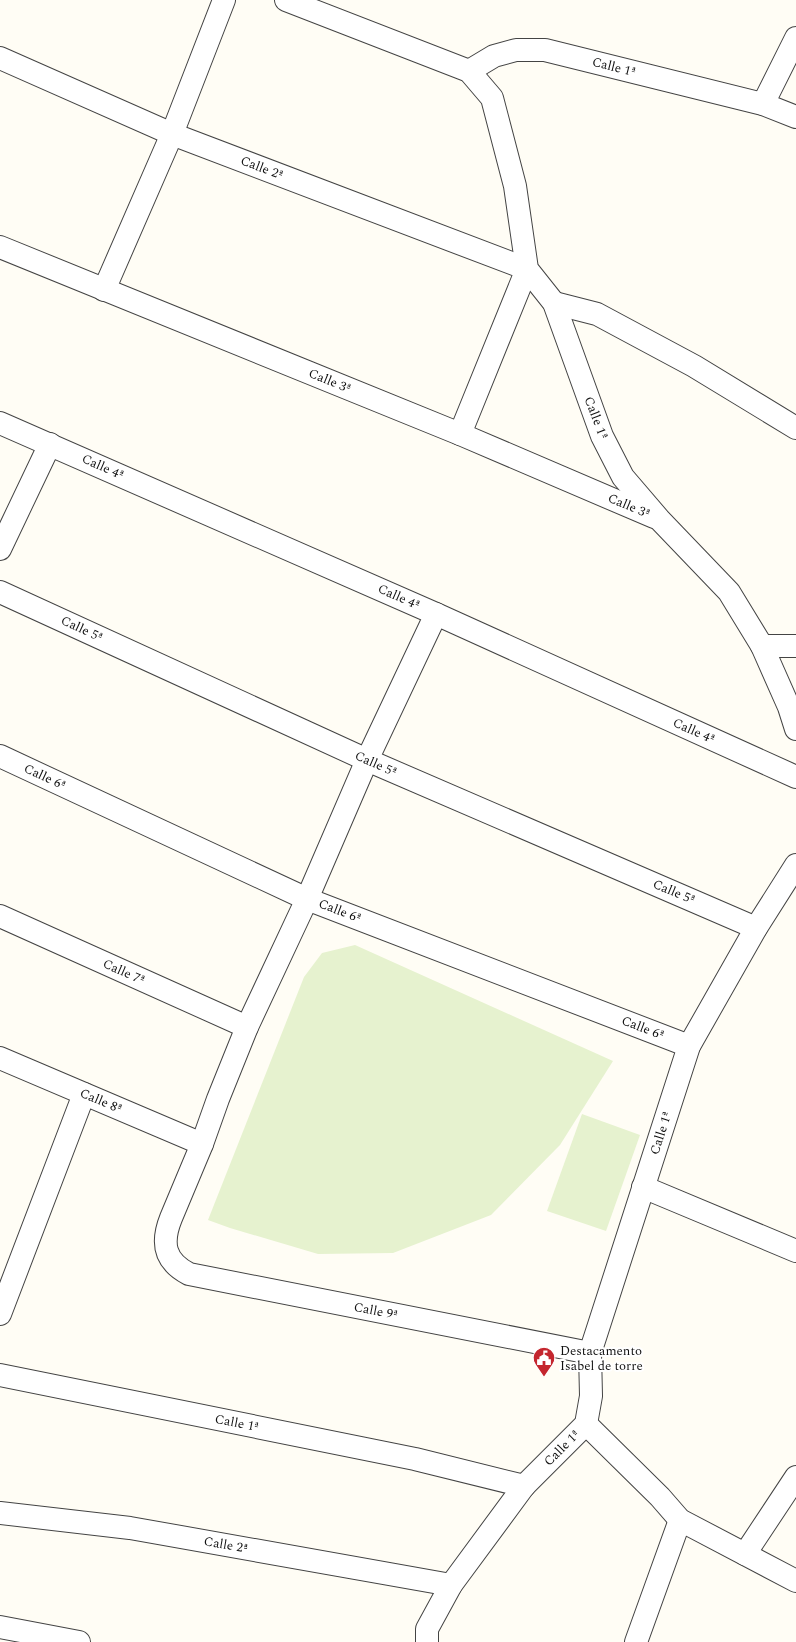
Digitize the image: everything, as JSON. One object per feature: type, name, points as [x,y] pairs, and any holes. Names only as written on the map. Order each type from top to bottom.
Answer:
[{"type":"street","points":[[104,290],[172,134],[224,0]]},
{"type":"street","points":[[286,0],[469,72],[492,98],[515,186],[527,269],[460,434]]},
{"type":"street","points":[[763,104],[796,38]]},
{"type":"street","name":"Calle 1ª","points":[[469,72],[494,56],[516,50],[545,50],[763,104],[796,117]]},
{"type":"street","name":"Calle 2ª","points":[[0,58],[172,134],[527,269]]},
{"type":"street","name":"Calle 3ª","points":[[0,247],[460,434],[659,519]]},
{"type":"street","name":"Calle 1ª","points":[[527,269],[554,303],[602,436],[623,477],[659,519],[730,592],[762,646],[789,707],[796,729]]},
{"type":"street","points":[[554,303],[597,314],[694,366],[796,428]]},
{"type":"street","name":"Calle 4ª","points":[[0,423],[436,614],[796,777]]},
{"type":"street","points":[[0,549],[50,444]]},
{"type":"street","name":"Calle 5ª","points":[[0,592],[367,760],[756,928]]},
{"type":"street","points":[[202,1144],[218,1099],[247,1027],[307,899],[367,760],[436,614]]},
{"type":"street","points":[[762,646],[796,646]]},
{"type":"street","name":"Calle 6ª","points":[[0,756],[307,899],[689,1046]]},
{"type":"street","name":"Calle 1ª","points":[[0,1375],[415,1459],[524,1486],[586,1424],[591,1396],[590,1353],[689,1046],[756,928],[796,865]]},
{"type":"street","name":"Calle 7ª","points":[[0,916],[247,1027]]},
{"type":"street","name":"Calle 8ª","points":[[0,1058],[202,1144]]},
{"type":"street","points":[[0,1314],[84,1094]]},
{"type":"street","name":"Calle 9ª","points":[[202,1144],[166,1230],[165,1242],[170,1257],[177,1268],[189,1274],[590,1353]]},
{"type":"street","points":[[643,1187],[796,1251]]},
{"type":"street","points":[[586,1424],[660,1497],[680,1520],[796,1581]]},
{"type":"street","points":[[745,1554],[796,1477]]},
{"type":"street","points":[[427,1642],[427,1629],[451,1585],[524,1486]]},
{"type":"street","name":"Calle 2ª","points":[[0,1513],[130,1528],[451,1585]]},
{"type":"street","points":[[636,1642],[680,1520]]},
{"type":"street","points":[[0,1627],[80,1642]]},
{"type":"green space","points":[[355,945],[613,1061],[560,1145],[491,1215],[393,1253],[318,1254],[208,1220],[304,977],[322,953]]},
{"type":"green space","points":[[582,1114],[640,1135],[606,1231],[547,1211]]},
{"type":"place","name":"Destacamento Isabel de torre","points":[[544,1378]]}]
